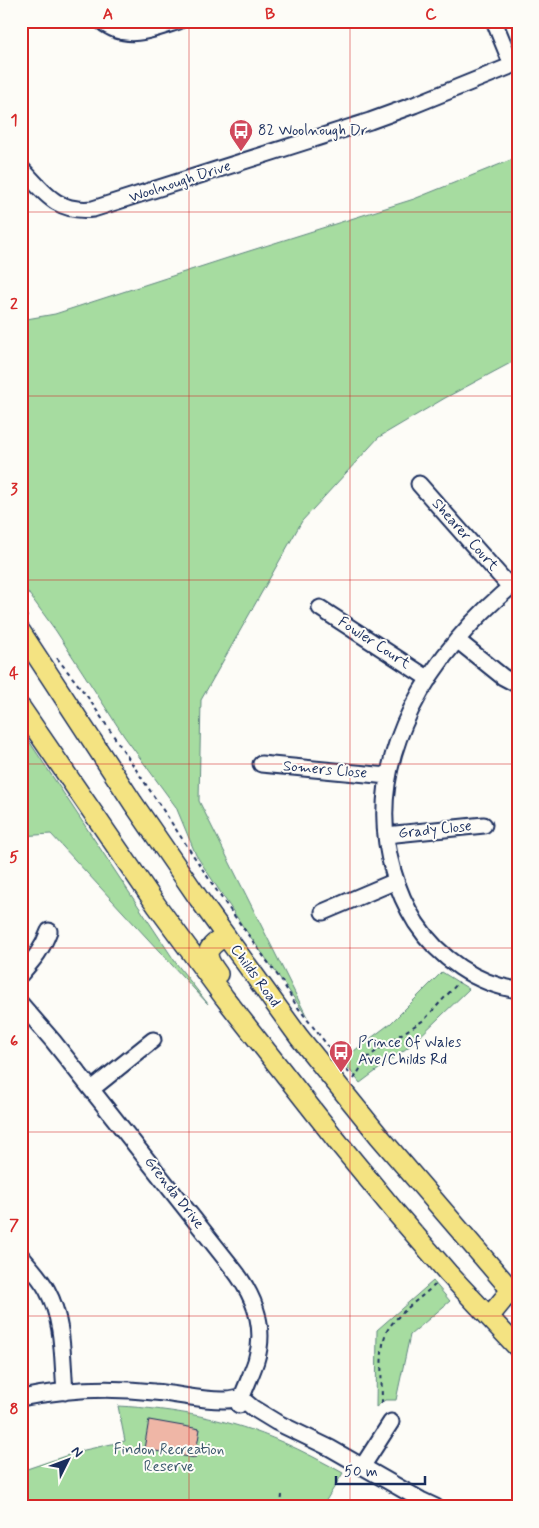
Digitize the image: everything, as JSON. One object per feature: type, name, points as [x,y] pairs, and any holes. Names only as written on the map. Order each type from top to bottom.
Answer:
[{"type":"main road","name":"Childs Road","points":[[26,626],[139,811],[299,1037],[379,1136],[516,1293]]},
{"type":"main road","points":[[21,708],[157,906],[224,997],[397,1214],[448,1273],[518,1348]]},
{"type":"main road","points":[[226,936],[210,947],[207,953],[208,960],[281,1060],[304,1098]]},
{"type":"main road","points":[[489,1317],[516,1293]]},
{"type":"street","points":[[101,21],[115,30],[133,33],[154,30],[178,21]]},
{"type":"street","points":[[494,21],[515,64]]},
{"type":"street","name":"Woolnough Drive","points":[[22,171],[46,195],[60,205],[76,209],[93,209],[370,121],[515,64]]},
{"type":"street","name":"Shearer Court","points":[[419,484],[514,584]]},
{"type":"street","points":[[514,584],[490,604],[457,640],[429,679],[402,728],[388,776],[384,804],[390,861],[396,881],[412,917],[429,940],[460,967],[473,975],[498,985],[518,990]]},
{"type":"street","name":"Fowler Court","points":[[320,608],[429,679]]},
{"type":"street","points":[[457,640],[503,677],[518,685]]},
{"type":"street","name":"Somers Close","points":[[261,764],[388,776]]},
{"type":"street","name":"Grady Close","points":[[386,835],[484,825]]},
{"type":"street","points":[[323,912],[396,881]]},
{"type":"street","points":[[21,974],[38,955],[49,931]]},
{"type":"street","name":"Grenda Drive","points":[[21,1004],[38,1021],[232,1266],[249,1291],[258,1317],[259,1346],[256,1360],[240,1401]]},
{"type":"street","points":[[92,1089],[153,1040]]},
{"type":"street","points":[[21,1256],[46,1288],[57,1314],[60,1328],[65,1392]]},
{"type":"street","points":[[21,1398],[65,1392],[131,1390],[201,1399],[240,1401],[436,1507]]},
{"type":"street","points":[[362,1467],[392,1422]]},
{"type":"path","points":[[21,607],[26,626]]},
{"type":"path","points":[[58,658],[87,696],[225,903],[283,983],[296,1005],[354,1079],[366,1059],[386,1043],[424,1020],[459,982]]},
{"type":"path","points":[[382,1403],[382,1349],[387,1331],[394,1321],[436,1284]]},
{"type":"path","points":[[281,1507],[282,1495]]},
{"type":"green space","points":[[518,157],[518,359],[445,398],[379,437],[302,521],[201,700],[199,801],[307,1017],[242,925],[196,855],[176,807],[124,736],[56,631],[21,583],[21,320],[55,314],[414,199]]},
{"type":"green space","points":[[21,729],[176,963],[208,1004],[51,834],[21,836]]},
{"type":"green space","points":[[442,972],[469,989],[411,1045],[360,1083],[342,1060],[391,1023]]},
{"type":"green space","points":[[433,1281],[450,1301],[410,1335],[396,1400],[385,1400],[376,1407],[377,1330]]},
{"type":"green space","name":"Findon Recreation Reserve","points":[[118,1406],[202,1416],[222,1421],[290,1445],[343,1473],[322,1507],[21,1507],[21,1471],[80,1451],[125,1441]]},
{"type":"building","points":[[149,1420],[200,1429],[195,1458],[144,1449]]},
{"type":"place","name":"82 Woolnough Dr","points":[[241,152]]},
{"type":"place","name":"Prince Of Wales Ave/Childs Rd","points":[[341,1073]]}]
